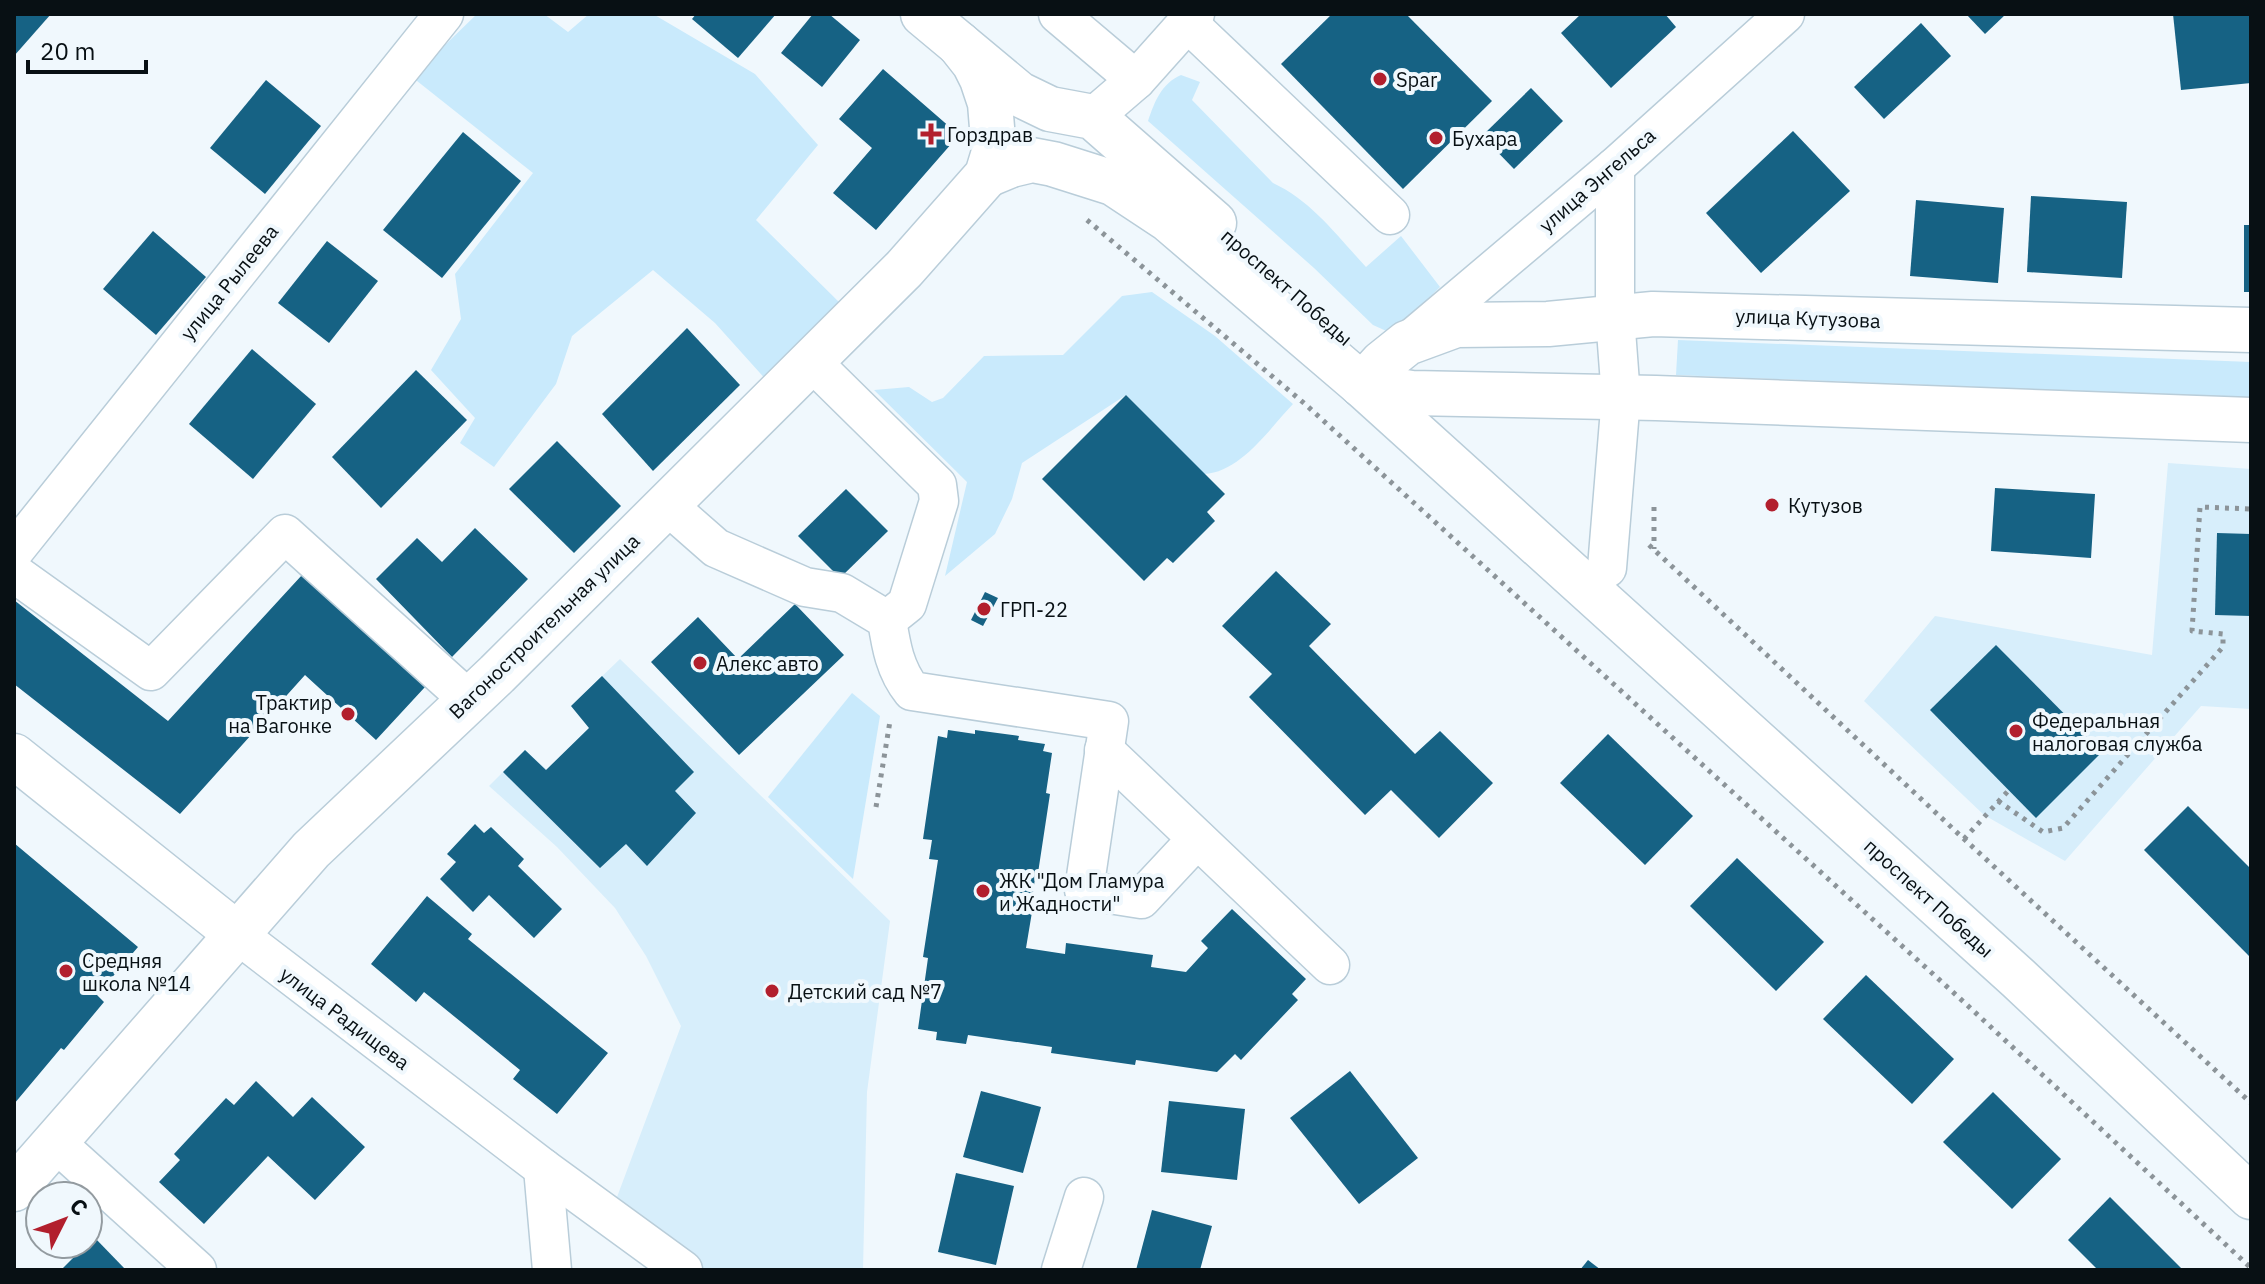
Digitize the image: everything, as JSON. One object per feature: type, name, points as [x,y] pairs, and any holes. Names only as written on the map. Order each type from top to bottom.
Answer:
[{"type":"main road","points":[[923,14],[1019,94],[1050,109],[1093,117]]},
{"type":"main road","points":[[959,44],[974,63],[990,103],[994,152],[987,175]]},
{"type":"main road","name":"проспект Победы","points":[[1093,117],[1390,372],[1605,586],[2251,1197]]},
{"type":"main road","name":"проспект Победы","points":[[987,175],[1032,160],[1113,183],[1390,372]]},
{"type":"main road","name":"Вагоностроительная улица","points":[[14,1189],[311,850],[469,700],[812,362],[904,269],[987,175]]},
{"type":"main road","name":"улица Кутузова","points":[[1390,372],[1456,325],[1548,324],[1653,314],[2251,330]]},
{"type":"main road","points":[[1390,372],[1621,397],[2251,420]]},
{"type":"main road","name":"улица Радищева","points":[[14,756],[237,934]]},
{"type":"street","name":"улица Рылеева","points":[[14,551],[444,14]]},
{"type":"street","points":[[1058,14],[1136,80]]},
{"type":"street","name":"улица Энгельса","points":[[1390,372],[1785,14]]},
{"type":"street","points":[[1093,117],[1136,80],[1191,19],[1390,215]]},
{"type":"street","points":[[1605,586],[1621,397],[1615,317],[1615,167]]},
{"type":"street","points":[[812,362],[937,485],[939,501],[907,604],[887,620]]},
{"type":"street","points":[[667,505],[716,548],[805,587],[842,593],[887,620],[901,678],[912,691],[1109,721],[1084,890],[1141,899],[1197,839]]},
{"type":"street","points":[[14,573],[151,671],[285,534],[469,700]]},
{"type":"street","points":[[1104,750],[1330,965]]},
{"type":"street","name":"улица Радищева","points":[[237,934],[543,1168],[681,1269]]},
{"type":"street","points":[[55,1142],[197,1270]]},
{"type":"street","points":[[543,1168],[552,1270]]},
{"type":"street","points":[[1061,1270],[1084,1197]]},
{"type":"path","points":[[1080,214],[1305,404],[1954,993],[2251,1268]]},
{"type":"path","points":[[1998,801],[2043,832],[2063,828],[2223,647],[2223,634],[2192,631],[2200,507],[2251,509]]},
{"type":"path","points":[[1612,513],[2251,1103]]},
{"type":"path","points":[[876,807],[892,709]]},
{"type":"path","points":[[1964,839],[2009,790]]},
{"type":"shaded area","points":[[477,14],[544,14],[568,32],[589,14],[653,14],[755,74],[818,145],[756,220],[842,305],[769,383],[715,323],[653,270],[572,336],[556,384],[494,467],[460,443],[475,418],[431,370],[461,319],[455,274],[533,173],[412,77]]},
{"type":"shaded area","points":[[1181,75],[1200,82],[1192,100],[1273,183],[1324,220],[1366,267],[1401,236],[1440,287],[1393,334],[1373,325],[1314,268],[1148,121],[1164,88]]},
{"type":"shaded area","points":[[1152,292],[1215,336],[1293,404],[1242,458],[1230,466],[1204,474],[1126,395],[1022,463],[1012,499],[995,534],[945,576],[967,482],[874,390],[909,387],[932,402],[943,398],[984,356],[1063,355],[1122,296]]},
{"type":"shaded area","points":[[1678,340],[2251,362],[2251,398],[1676,375]]},
{"type":"shaded area","points":[[2168,463],[2251,469],[2251,709],[2201,706],[2065,861],[1984,815],[1864,701],[1935,616],[2152,655]]},
{"type":"shaded area","name":"Детский сад №7","points":[[620,659],[890,921],[867,1092],[863,1270],[706,1270],[617,1197],[681,1026],[646,956],[615,908],[557,847],[489,786],[525,750],[547,770],[589,728],[571,706]]},
{"type":"shaded area","points":[[852,693],[880,716],[853,879],[768,797]]},
{"type":"building","points":[[14,14],[51,14],[14,56]]},
{"type":"building","points":[[696,14],[776,14],[738,58],[692,19]]},
{"type":"building","points":[[813,14],[829,14],[860,40],[822,87],[781,53]]},
{"type":"building","points":[[1332,14],[1406,14],[1492,101],[1403,189],[1281,64]]},
{"type":"building","points":[[1581,14],[1665,14],[1676,27],[1611,88],[1561,33]]},
{"type":"building","points":[[1966,14],[2006,14],[1985,34]]},
{"type":"building","points":[[2173,14],[2251,14],[2251,83],[2181,90]]},
{"type":"building","points":[[1921,23],[1951,56],[1884,119],[1854,87]]},
{"type":"building","points":[[883,69],[959,135],[876,230],[833,193],[872,148],[839,119]]},
{"type":"building","points":[[266,80],[321,126],[265,194],[210,148]]},
{"type":"building","points":[[1531,88],[1563,121],[1514,169],[1482,136]]},
{"type":"building","points":[[1793,131],[1850,191],[1761,273],[1706,213]]},
{"type":"building","points":[[463,132],[521,181],[442,278],[383,230]]},
{"type":"building","points":[[2031,196],[2127,202],[2122,278],[2027,272]]},
{"type":"building","points":[[1916,200],[2004,208],[1998,283],[1910,276]]},
{"type":"building","points":[[2244,225],[2251,225],[2251,292],[2244,292]]},
{"type":"building","points":[[153,231],[206,277],[156,335],[103,289]]},
{"type":"building","points":[[327,241],[378,281],[329,343],[278,303]]},
{"type":"building","points":[[687,328],[740,385],[653,471],[602,414]]},
{"type":"building","points":[[252,349],[316,404],[253,479],[189,424]]},
{"type":"building","points":[[416,370],[467,420],[381,508],[332,457]]},
{"type":"building","points":[[1126,395],[1225,494],[1207,512],[1215,521],[1173,563],[1167,558],[1144,581],[1042,479]]},
{"type":"building","points":[[557,441],[621,506],[574,553],[509,489]]},
{"type":"building","points":[[1995,488],[2095,494],[2091,558],[1991,551]]},
{"type":"building","points":[[846,489],[888,531],[840,578],[798,536]]},
{"type":"building","points":[[475,528],[528,579],[452,657],[376,579],[417,538],[442,562]]},
{"type":"building","points":[[2217,533],[2251,534],[2251,616],[2215,615]]},
{"type":"building","points":[[1276,571],[1331,624],[1309,646],[1415,754],[1440,731],[1493,783],[1439,838],[1391,790],[1365,815],[1249,697],[1272,674],[1222,626]]},
{"type":"building","points":[[302,575],[425,687],[376,740],[305,675],[180,814],[14,684],[14,600],[168,721]]},
{"type":"building","name":"ГРП-22","points":[[985,592],[998,598],[983,626],[971,620]]},
{"type":"building","points":[[795,604],[844,655],[739,755],[651,662],[698,617],[738,659]]},
{"type":"building","name":"Федеральная налоговая служба","points":[[1996,645],[2102,752],[2036,818],[1930,710]]},
{"type":"building","points":[[602,676],[694,772],[675,791],[696,813],[647,866],[626,844],[600,868],[503,772],[525,750],[546,770],[589,728],[571,706]]},
{"type":"building","name":"ЖК \"Дом Гламура и Жадности\"","points":[[948,730],[1019,736],[1018,740],[1045,744],[1043,751],[1052,753],[1046,793],[1050,794],[1026,948],[1065,954],[1066,943],[1153,955],[1151,967],[1186,972],[1208,948],[1201,941],[1232,909],[1306,979],[1292,994],[1298,1000],[1241,1060],[1235,1054],[1217,1072],[1136,1060],[1135,1065],[1051,1053],[1052,1047],[968,1035],[966,1044],[936,1040],[937,1032],[918,1029],[928,958],[923,957],[938,860],[929,859],[932,840],[923,839],[938,736],[947,738]]},
{"type":"building","points":[[1608,734],[1693,816],[1645,865],[1560,783]]},
{"type":"building","points":[[2188,806],[2251,869],[2251,958],[2144,850]]},
{"type":"building","points":[[475,824],[484,833],[491,827],[524,859],[518,866],[562,909],[534,938],[489,895],[473,912],[440,879],[456,862],[447,854]]},
{"type":"building","name":"Средняя школа №14","points":[[14,843],[138,947],[97,995],[104,1002],[14,1104]]},
{"type":"building","points":[[1737,858],[1824,942],[1776,991],[1690,906]]},
{"type":"building","points":[[427,896],[472,934],[468,939],[608,1053],[557,1114],[513,1079],[520,1070],[439,1004],[424,992],[416,1002],[371,964]]},
{"type":"building","points":[[1866,975],[1954,1059],[1912,1104],[1823,1019]]},
{"type":"building","points":[[1350,1071],[1418,1158],[1359,1204],[1290,1118]]},
{"type":"building","points":[[256,1081],[293,1117],[312,1097],[365,1147],[315,1200],[268,1156],[204,1224],[159,1182],[180,1160],[174,1154],[226,1098],[234,1105]]},
{"type":"building","points":[[981,1091],[1041,1107],[1023,1173],[963,1157]]},
{"type":"building","points":[[1993,1092],[2061,1159],[2012,1209],[1943,1142]]},
{"type":"building","points":[[1169,1101],[1245,1109],[1237,1180],[1161,1172]]},
{"type":"building","points":[[956,1173],[1014,1186],[996,1265],[938,1252]]},
{"type":"building","points":[[2110,1197],[2183,1270],[2098,1270],[2068,1240]]},
{"type":"building","points":[[1152,1210],[1212,1226],[1200,1270],[1136,1270]]},
{"type":"building","points":[[104,1247],[126,1270],[61,1270],[71,1260],[104,1260]]},
{"type":"building","points":[[1588,1260],[1601,1270],[1580,1270]]},
{"type":"place","name":"Spar","points":[[1380,79]]},
{"type":"place","name":"Горздрав","points":[[931,134]]},
{"type":"place","name":"Бухара","points":[[1436,138]]},
{"type":"place","name":"Кутузов","points":[[1772,505]]},
{"type":"place","name":"ГРП-22","points":[[984,609]]},
{"type":"place","name":"Алекс авто","points":[[700,663]]},
{"type":"place","name":"Трактир на Вагонке","points":[[348,714]]},
{"type":"place","name":"Федеральная налоговая служба","points":[[2016,731]]},
{"type":"place","name":"ЖК \"Дом Гламура и Жадности\"","points":[[983,891]]},
{"type":"place","name":"Средняя школа №14","points":[[66,971]]},
{"type":"place","name":"Детский сад №7","points":[[772,991]]}]
